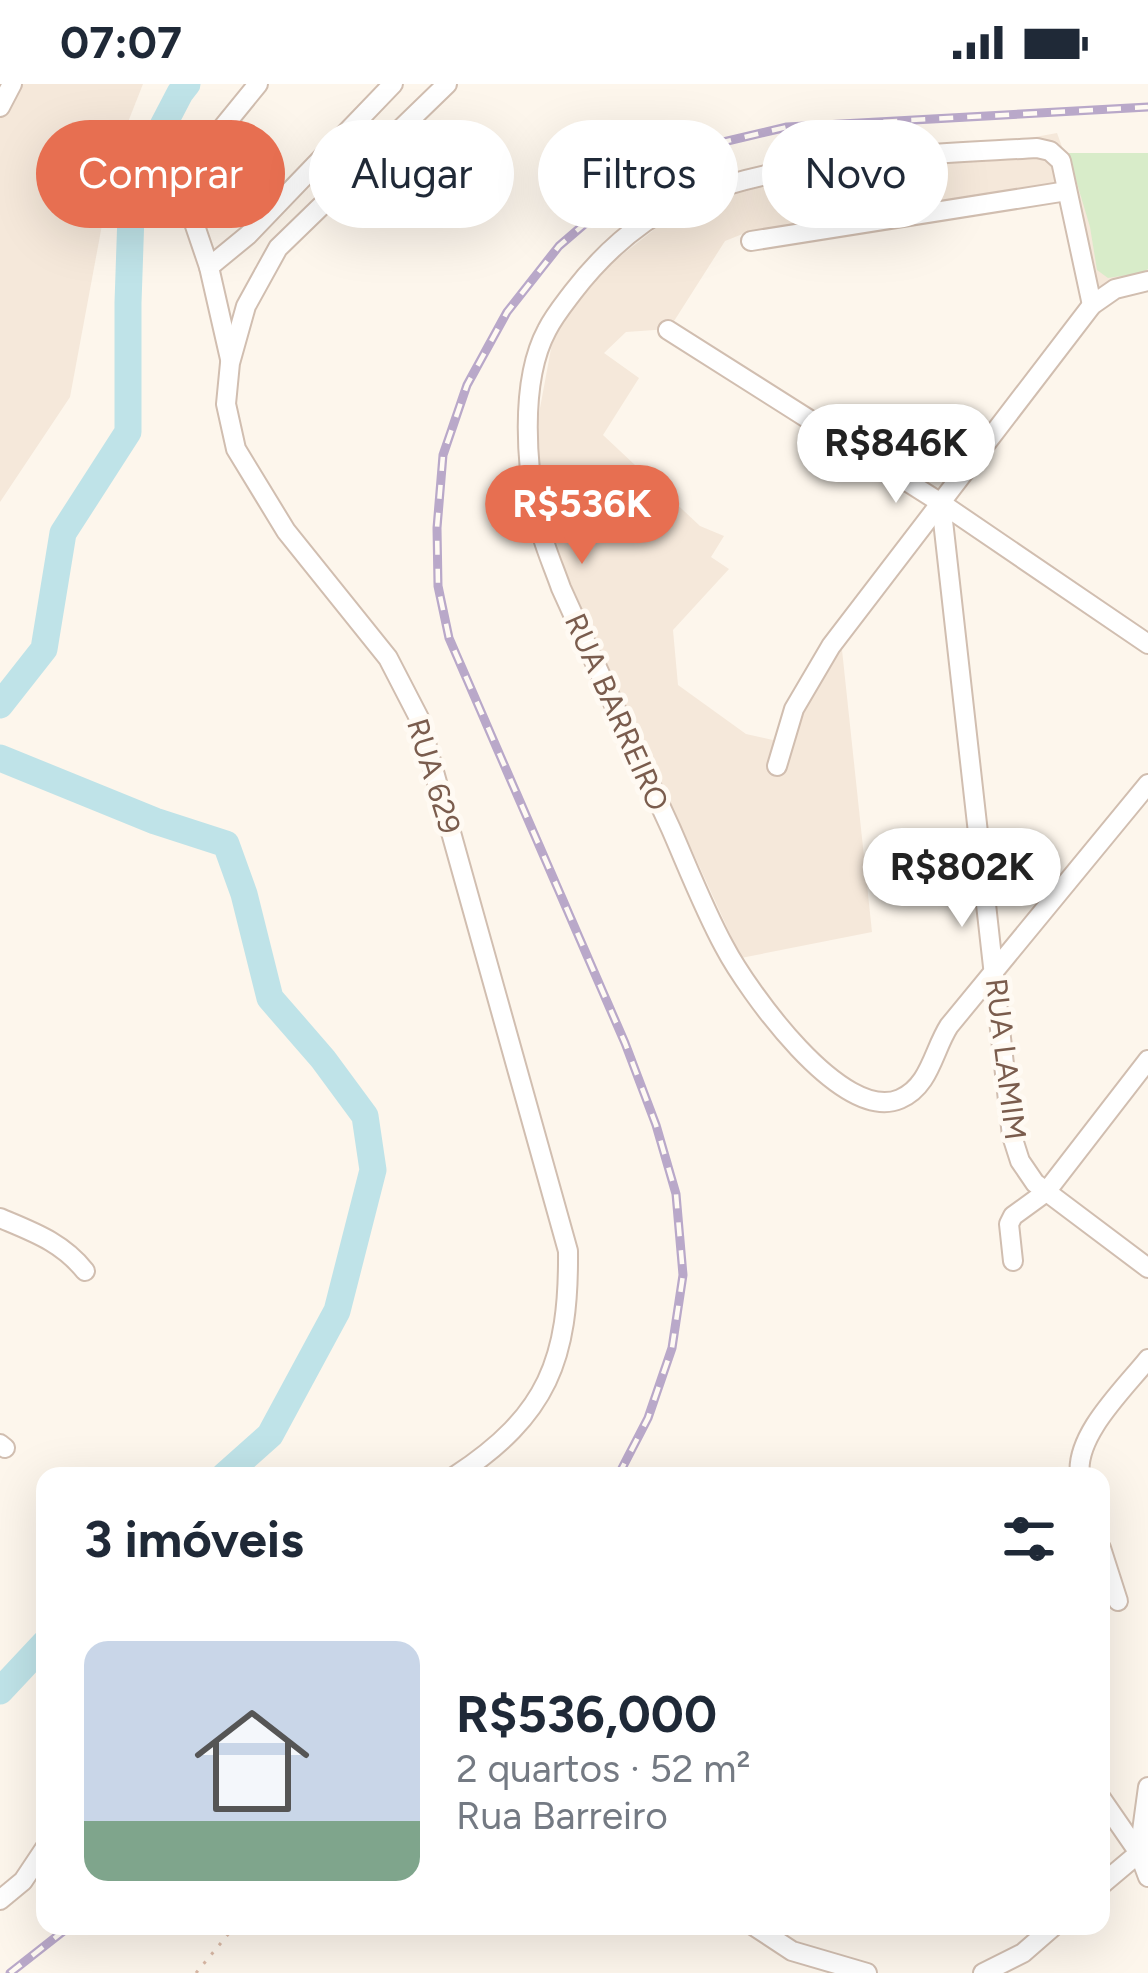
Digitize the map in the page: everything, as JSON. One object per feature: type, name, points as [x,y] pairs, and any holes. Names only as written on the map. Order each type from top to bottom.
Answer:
[{"type":"street","points":[[0,106],[12,84]]},
{"type":"street","points":[[230,363],[209,267],[190,211],[201,154],[258,84]]},
{"type":"street","points":[[209,267],[248,235],[392,84]]},
{"type":"street","name":"RUA 629","points":[[447,84],[278,248],[246,306],[230,363],[226,404],[236,449],[286,531],[388,658],[419,718],[568,1251],[569,1300],[554,1372],[536,1404],[512,1432],[469,1467]]},
{"type":"street","name":"RUA BARREIRO","points":[[1067,191],[1061,161],[1037,148],[848,161],[769,175],[681,202],[645,222],[602,258],[546,331],[529,391],[532,480],[540,528],[561,588],[725,948],[799,1048],[835,1082],[865,1100],[897,1101],[920,1086],[949,1026],[1148,784]]},
{"type":"street","points":[[751,241],[1067,191],[1092,305]]},
{"type":"street","points":[[777,766],[794,709],[831,646],[1092,305],[1115,289],[1148,281]]},
{"type":"street","points":[[668,330],[941,503],[1148,644]]},
{"type":"street","name":"RUA LAMIM","points":[[941,503],[1012,1136],[1020,1161],[1035,1183],[1148,1268]]},
{"type":"street","points":[[1013,1261],[1009,1224],[1013,1216],[1046,1192],[1148,1060]]},
{"type":"street","points":[[0,1218],[46,1237],[71,1254],[85,1271]]},
{"type":"street","points":[[1079,1467],[1091,1431],[1148,1359]]},
{"type":"street","points":[[1110,1576],[1118,1600]]},
{"type":"street","points":[[1110,1878],[1139,1853],[1148,1787]]},
{"type":"street","points":[[1110,1811],[1139,1853],[1148,1877]]},
{"type":"street","points":[[0,1900],[23,1881],[36,1862]]},
{"type":"street","points":[[768,1935],[792,1951],[867,1973]]},
{"type":"street","points":[[983,1973],[1023,1953],[1044,1935]]},
{"type":"path","points":[[196,1973],[228,1935]]},
{"type":"shaded area","points":[[16,84],[143,84],[129,120],[36,120],[36,228],[101,228],[70,397],[0,502],[0,111]]},
{"type":"shaded area","points":[[1057,133],[1073,177],[1148,173],[1148,274],[1095,294],[1067,197],[948,210],[948,153]]},
{"type":"shaded area","points":[[762,186],[762,228],[778,228],[750,231],[725,241],[669,329],[626,332],[604,353],[639,378],[603,435],[700,526],[724,536],[711,557],[729,569],[673,630],[678,685],[746,734],[777,741],[840,631],[872,932],[741,958],[544,525],[535,435],[553,338],[594,277],[656,228],[738,228],[738,191]]},
{"type":"green space","points":[[1068,153],[1148,153],[1148,269],[1108,278],[1097,270]]},
{"type":"waterway","points":[[0,705],[44,649],[63,533],[128,432],[132,185],[187,84]]},
{"type":"waterway","points":[[0,758],[155,821],[226,844],[270,998],[365,1116],[373,1170],[337,1311],[270,1435],[234,1467]]},
{"type":"waterway","points":[[0,1691],[36,1653]]},
{"type":"railway","points":[[623,1467],[648,1418],[672,1348],[683,1275],[676,1194],[625,1043],[449,638],[438,586],[437,528],[443,455],[467,385],[507,312],[559,246],[630,185],[702,147],[787,127],[1148,107]]},
{"type":"railway","points":[[10,1973],[59,1935]]}]
